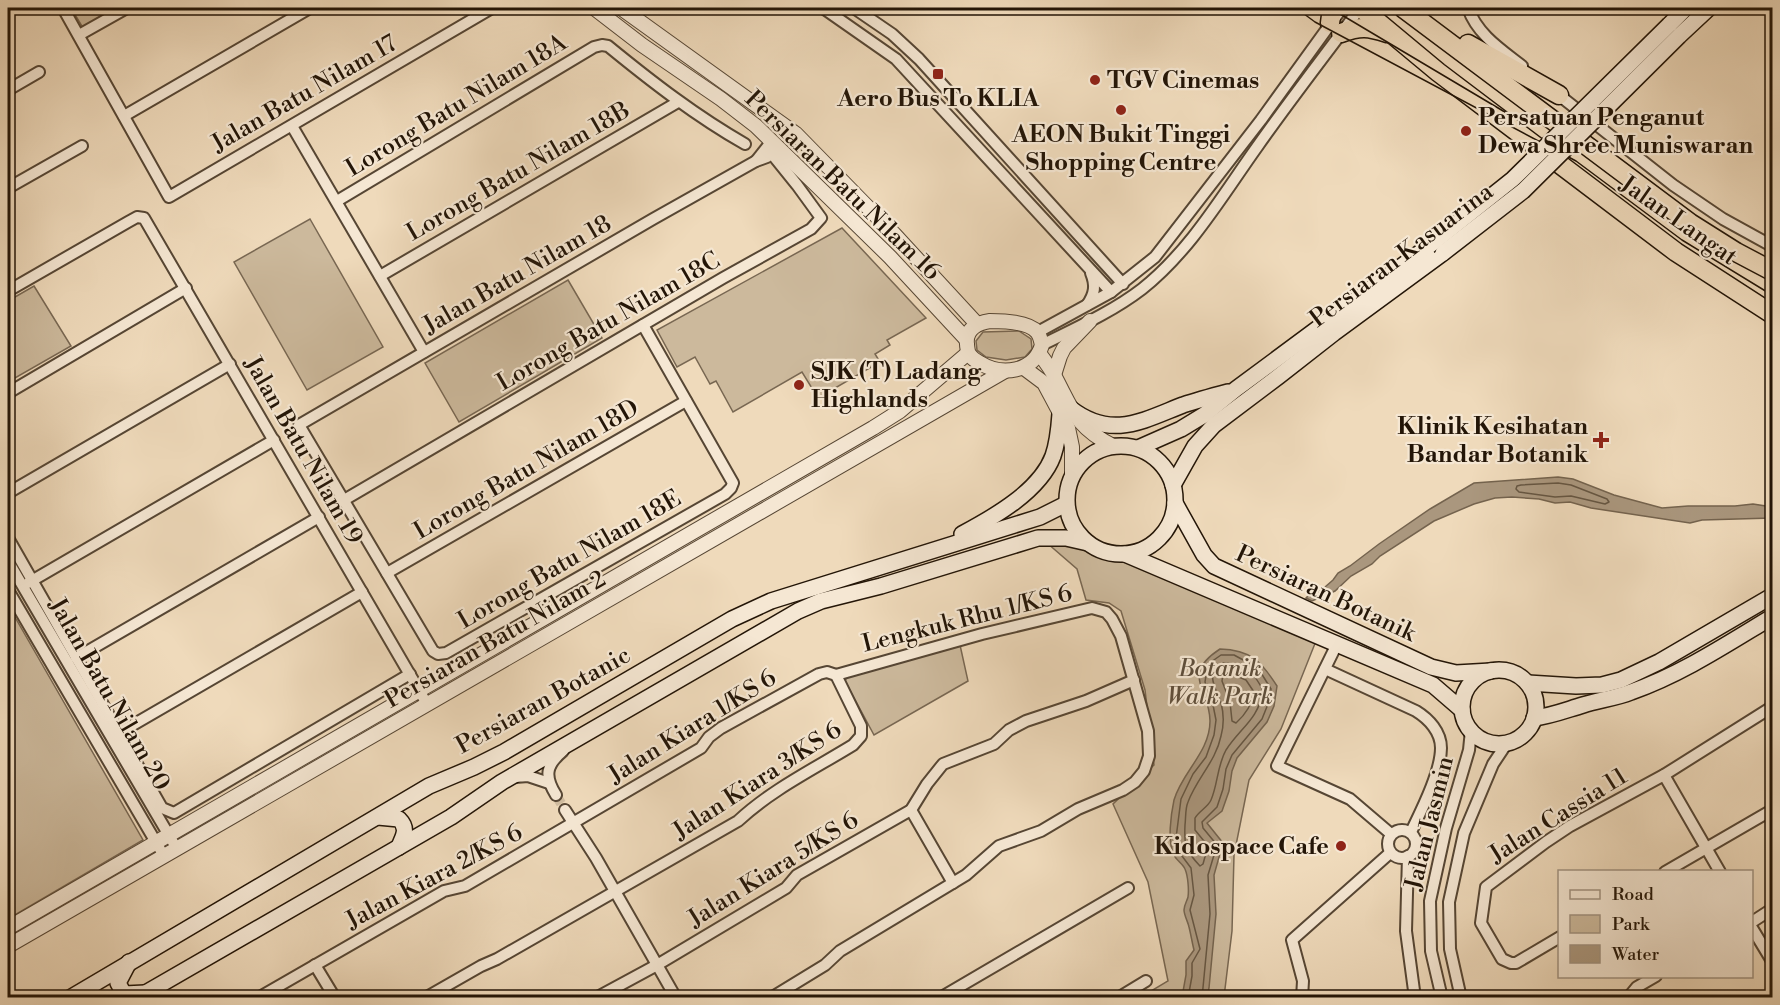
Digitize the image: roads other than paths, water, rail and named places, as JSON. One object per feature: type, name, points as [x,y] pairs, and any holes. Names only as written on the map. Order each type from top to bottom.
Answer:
[{"type":"highway","name":"Jalan Langat","points":[[1361,8],[1438,72],[1676,252],[1773,314]]},
{"type":"highway","points":[[1387,8],[1526,114],[1560,126]]},
{"type":"highway","name":"Jalan Langat","points":[[1403,8],[1690,223],[1773,272]]},
{"type":"highway","points":[[1335,21],[1392,34]]},
{"type":"highway","points":[[1430,28],[1452,36],[1559,95]]},
{"type":"main road","name":"Persiaran Kasuarina","points":[[1674,30],[1686,8]]},
{"type":"main road","name":"Persiaran Kasuarina","points":[[1173,485],[1195,446],[1214,425],[1280,376],[1436,250],[1674,30],[1709,8]]},
{"type":"main road","name":"Persiaran Kasuarina","points":[[1138,448],[1181,429],[1204,415],[1236,389],[1436,250]]},
{"type":"main road","points":[[930,550],[983,523],[1008,507],[1041,477],[1053,457],[1065,411],[1104,425],[1136,424],[1236,389]]},
{"type":"main road","points":[[1125,445],[1138,448],[1154,456],[1166,469],[1173,485],[1175,503],[1172,518],[1164,532],[1153,543],[1140,550],[1125,554],[1106,552],[1088,543],[1077,532],[1066,504],[1068,484],[1079,464],[1100,449],[1125,445]]},
{"type":"main road","name":"Persiaran Botanik","points":[[1175,503],[1204,555],[1214,566],[1431,667],[1456,673],[1491,671]]},
{"type":"main road","name":"Persiaran Botanic","points":[[70,998],[429,786],[504,752],[749,610],[796,592],[1040,517],[1066,504]]},
{"type":"main road","name":"Persiaran Botanic","points":[[141,995],[451,817],[502,782],[798,610],[820,601],[881,586],[1038,538],[1066,538],[1088,543]]},
{"type":"main road","name":"Persiaran Botanik","points":[[1125,554],[1433,685],[1462,710]]},
{"type":"main road","points":[[1528,683],[1576,686],[1602,685],[1621,680],[1659,663],[1773,596]]},
{"type":"main road","points":[[1534,718],[1550,716],[1630,693],[1682,671],[1773,617]]},
{"type":"main road","points":[[1501,670],[1520,676],[1528,683],[1534,694],[1536,706],[1530,726],[1524,734],[1507,742],[1494,743],[1481,739],[1466,724],[1462,710],[1466,690],[1472,681],[1491,671],[1501,670]]},
{"type":"main road","points":[[378,817],[399,819],[404,824],[405,831],[399,847]]},
{"type":"main road","points":[[129,962],[118,982],[120,989],[124,994],[141,995]]},
{"type":"street","points":[[63,8],[124,116],[310,8]]},
{"type":"street","points":[[79,35],[127,8]]},
{"type":"street","name":"Jalan Batu Nilam 17","points":[[124,116],[169,197],[492,8]]},
{"type":"street","name":"Persiaran Batu Nilam 16","points":[[594,8],[756,126],[774,148],[890,257],[966,339]]},
{"type":"street","name":"Persiaran Batu Nilam 16","points":[[621,8],[796,134],[878,217],[977,324]]},
{"type":"street","points":[[823,8],[896,59],[1111,292]]},
{"type":"street","points":[[854,8],[892,34],[919,59],[1123,284]]},
{"type":"street","points":[[1040,344],[1090,321],[1141,289],[1157,276],[1194,236],[1294,95],[1342,8]]},
{"type":"street","points":[[1072,475],[1071,439],[1065,411],[1054,375],[1040,344],[1031,327],[1019,323],[990,321],[977,324],[969,330],[966,339],[968,353],[988,368],[1013,371],[1024,368],[1035,360],[1040,344],[1087,306],[1123,284],[1155,257],[1335,21],[1361,8]]},
{"type":"street","points":[[1468,8],[1480,30],[1495,45],[1667,180],[1723,219],[1773,246]]},
{"type":"street","name":"Lorong Batu Nilam 18A","points":[[337,201],[594,47],[602,45],[608,46],[678,102],[745,144]]},
{"type":"street","points":[[906,70],[919,59]]},
{"type":"street","points":[[8,90],[39,72]]},
{"type":"street","name":"Lorong Batu Nilam 18B","points":[[380,276],[678,102]]},
{"type":"street","points":[[292,126],[424,352]]},
{"type":"street","points":[[8,188],[82,146]]},
{"type":"street","name":"Jalan Batu Nilam 18","points":[[344,500],[299,425],[756,161],[762,152],[774,148]]},
{"type":"street","name":"Lorong Batu Nilam 18C","points":[[344,500],[812,229],[821,218],[774,148]]},
{"type":"street","points":[[1020,193],[1032,183]]},
{"type":"street","name":"Jalan Batu Nilam 19","points":[[8,291],[137,217],[144,218],[428,704]]},
{"type":"street","points":[[1087,306],[1094,296],[1095,282],[1089,268]]},
{"type":"street","points":[[8,393],[186,288]]},
{"type":"street","points":[[1054,375],[1064,348],[1090,321]]},
{"type":"street","points":[[643,325],[686,401]]},
{"type":"street","name":"Persiaran Batu Nilam 2","points":[[8,928],[857,438],[900,411],[968,353]]},
{"type":"street","points":[[8,493],[230,364]]},
{"type":"street","points":[[1024,368],[1044,383],[1065,411],[1098,438],[1113,446]]},
{"type":"street","name":"Persiaran Batu Nilam 2","points":[[8,946],[1005,370]]},
{"type":"street","name":"Lorong Batu Nilam 18E","points":[[387,573],[433,651],[438,654],[446,653],[725,494],[733,483],[686,401]]},
{"type":"street","name":"Lorong Batu Nilam 18D","points":[[387,573],[686,401]]},
{"type":"street","points":[[9,592],[274,440]]},
{"type":"street","points":[[771,487],[779,501]]},
{"type":"street","points":[[344,500],[387,573]]},
{"type":"street","points":[[76,658],[319,517]]},
{"type":"street","points":[[8,538],[27,583],[76,658],[162,808],[174,813],[410,675]]},
{"type":"street","name":"Jalan Batu Nilam 20","points":[[8,561],[27,583],[177,849]]},
{"type":"street","name":"Jalan Batu Nilam 20","points":[[9,592],[164,856]]},
{"type":"street","points":[[119,733],[362,592]]},
{"type":"street","name":"Lengkuk Rhu 1/KS 6","points":[[771,998],[825,965],[840,951],[976,867],[999,846],[1041,831],[1078,809],[1123,790],[1135,782],[1144,771],[1149,756],[1148,731],[1121,636],[1106,612],[1092,608],[982,634],[836,675]]},
{"type":"street","points":[[1337,644],[1277,766],[1350,799],[1391,834]]},
{"type":"street","points":[[1325,669],[1416,711],[1427,718],[1434,727],[1441,748],[1439,759],[1430,791],[1411,832]]},
{"type":"street","name":"Jalan Kiara 1/KS 6","points":[[573,824],[701,748],[709,737],[721,728],[819,674],[827,672],[836,675]]},
{"type":"street","name":"Jalan Kiara 3/KS 6","points":[[425,998],[738,821],[767,797],[858,741],[861,736],[861,726],[836,675]]},
{"type":"street","points":[[952,883],[911,810],[936,771],[943,764],[994,744],[1009,730],[1026,721],[1086,701],[1134,680]]},
{"type":"street","name":"Jalan Cassia 11","points":[[1558,939],[1516,963],[1502,959],[1481,923],[1486,887],[1570,826],[1664,775],[1773,707]]},
{"type":"street","name":"Jalan Jasmin","points":[[1442,998],[1431,951],[1430,901],[1446,828],[1469,750],[1471,730]]},
{"type":"street","points":[[556,795],[549,783],[548,772],[559,754],[577,739]]},
{"type":"street","name":"Jalan Jasmin","points":[[1461,998],[1450,949],[1449,902],[1464,833],[1493,764],[1507,742]]},
{"type":"street","points":[[1664,775],[1719,870]]},
{"type":"street","points":[[502,782],[517,776],[528,776],[549,783]]},
{"type":"street","points":[[565,810],[596,858],[676,998]]},
{"type":"street","name":"Jalan Kiara 5/KS 6","points":[[596,998],[657,965],[786,888],[797,875],[911,810]]},
{"type":"street","points":[[1668,870],[1773,810]]},
{"type":"street","name":"Jalan Kiara 2/KS 6","points":[[258,998],[296,974],[444,891],[465,886],[573,824]]},
{"type":"street","points":[[1399,829],[1411,832],[1415,837],[1414,851],[1401,858],[1390,853],[1387,842],[1391,834],[1399,829]]},
{"type":"street","points":[[1302,998],[1303,981],[1292,940],[1390,853]]},
{"type":"street","points":[[1408,856],[1406,931],[1415,998]]},
{"type":"street","points":[[940,998],[1128,888]]},
{"type":"street","points":[[1753,920],[1773,909]]},
{"type":"street","points":[[1753,930],[1773,961]]},
{"type":"street","points":[[315,965],[335,998]]},
{"type":"street","points":[[1628,998],[1637,987],[1653,978]]},
{"type":"street","points":[[1118,998],[1146,981]]},
{"type":"water","points":[[1558,477],[1573,479],[1614,495],[1662,508],[1753,504],[1772,507],[1772,518],[1702,520],[1690,523],[1591,508],[1570,502],[1555,503],[1512,497],[1495,498],[1434,521],[1351,576],[1335,591],[1312,601],[1306,598],[1325,587],[1338,573],[1430,509],[1474,483]]},
{"type":"water","points":[[1220,649],[1240,652],[1254,659],[1266,670],[1277,686],[1274,706],[1267,722],[1237,758],[1222,811],[1207,823],[1223,843],[1214,875],[1216,914],[1209,988],[1207,997],[1182,997],[1186,961],[1194,950],[1184,912],[1188,899],[1187,875],[1172,849],[1171,820],[1178,790],[1201,752],[1209,732],[1209,710],[1199,675],[1208,658]]},
{"type":"tunnel","points":[[556,795],[565,810]]},
{"type":"tram line","points":[[1296,8],[1315,22],[1576,161],[1682,240],[1772,295]]},
{"type":"tram line","points":[[1330,8],[1525,124]]},
{"type":"place","name":"Aero Bus To KLIA","points":[[938,74]]},
{"type":"place","name":"TGV Cinemas","points":[[1095,80]]},
{"type":"place","name":"AEON Bukit Tinggi Shopping Centre","points":[[1121,110]]},
{"type":"place","name":"Persatuan Penganut Dewa Shree Muniswaran","points":[[1466,131]]},
{"type":"place","name":"SJK (T) Ladang Highlands","points":[[799,385]]},
{"type":"place","name":"Klinik Kesihatan Bandar Botanik","points":[[1601,440]]},
{"type":"place","name":"Kidospace Cafe","points":[[1341,846]]},
{"type":"park label","name":"Botanik Walk Park","points":[[1220,682]]}]
